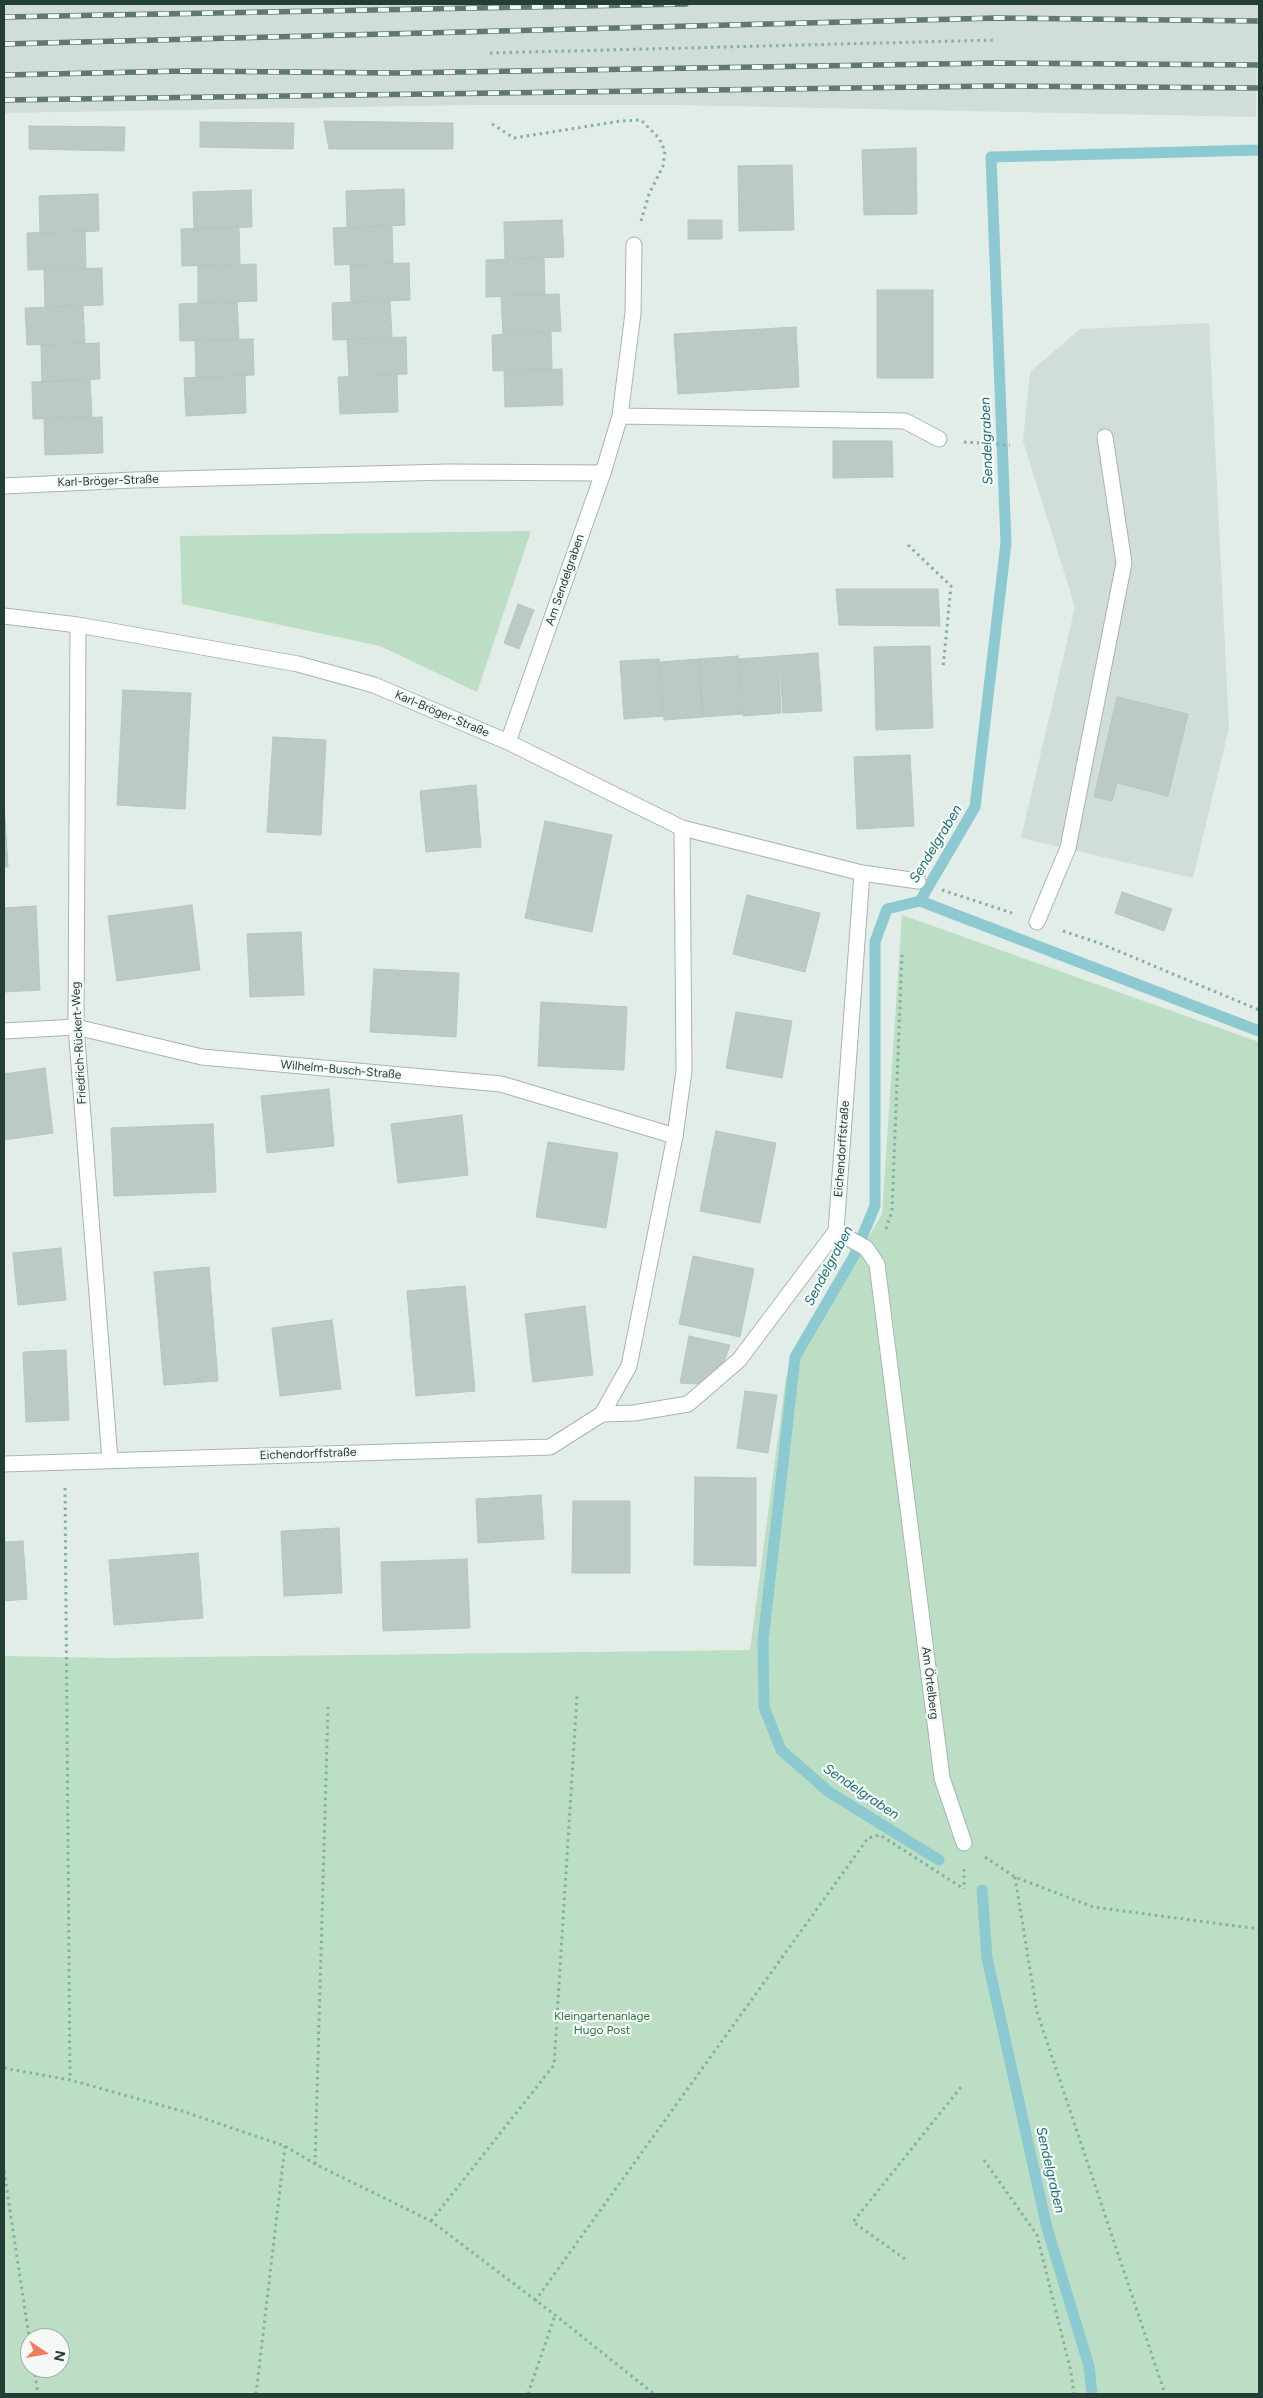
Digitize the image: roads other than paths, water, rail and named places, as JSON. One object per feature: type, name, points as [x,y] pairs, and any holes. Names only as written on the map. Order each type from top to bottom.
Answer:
[{"type":"street","name":"Am Sendelgraben","points":[[508,742],[603,473],[620,416],[633,313],[634,246]]},
{"type":"street","points":[[620,416],[905,421],[939,439]]},
{"type":"street","points":[[1037,922],[1068,848],[1124,563],[1105,437]]},
{"type":"street","name":"Karl-Bröger-Straße","points":[[4,486],[134,480],[448,472],[603,473]]},
{"type":"street","name":"Karl-Bröger-Straße","points":[[4,616],[78,625],[298,664],[374,685],[508,742],[682,828],[862,873],[918,881]]},
{"type":"street","name":"Friedrich-Rückert-Weg","points":[[78,625],[76,1027],[110,1460]]},
{"type":"street","name":"Eichendorffstraße","points":[[4,1464],[550,1447],[602,1414],[629,1366],[675,1136],[684,1071],[682,828]]},
{"type":"street","name":"Eichendorffstraße","points":[[836,1231],[862,873]]},
{"type":"street","name":"Wilhelm-Busch-Straße","points":[[4,1031],[76,1027],[202,1057],[501,1084],[675,1136]]},
{"type":"street","points":[[602,1414],[634,1414],[688,1404],[739,1360],[836,1231]]},
{"type":"street","name":"Am Örtelberg","points":[[836,1231],[866,1248],[877,1264],[942,1778],[964,1843]]},
{"type":"waterway","name":"Sendelgraben","points":[[939,1860],[829,1792],[781,1750],[764,1707],[763,1641],[795,1357],[854,1256],[875,1206],[875,942],[887,909],[920,901],[975,807],[1006,543],[991,157],[1259,150]]},
{"type":"waterway","points":[[920,901],[1259,1031]]},
{"type":"waterway","name":"Sendelgraben","points":[[982,1890],[987,1958],[1047,2228],[1089,2366],[1092,2394]]},
{"type":"railway","points":[[4,17],[686,4]]},
{"type":"railway","points":[[4,44],[996,18],[1259,21]]},
{"type":"railway","points":[[4,75],[185,71],[398,73],[995,63],[1259,65]]},
{"type":"railway","points":[[4,100],[994,86],[1259,88]]},
{"type":"park label","name":"Kleingartenanlage Hugo Post","points":[[602,2023]]}]
